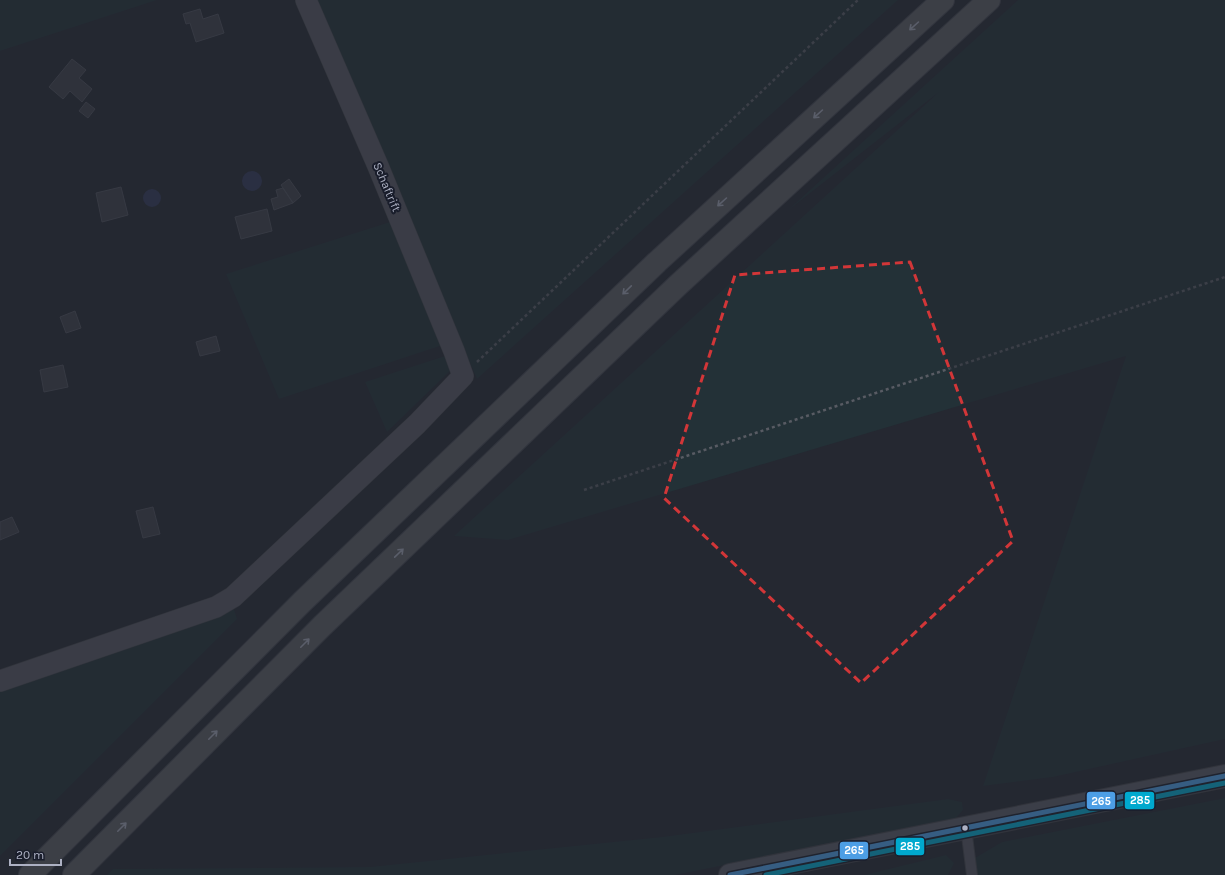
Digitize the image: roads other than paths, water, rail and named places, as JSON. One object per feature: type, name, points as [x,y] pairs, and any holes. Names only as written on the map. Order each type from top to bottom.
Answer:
[{"type":"highway","points":[[30,875],[313,591],[657,262],[943,0]]},
{"type":"highway","points":[[74,875],[322,626],[655,307],[989,0]]},
{"type":"street","name":"Schaftrift","points":[[0,681],[216,607],[233,597],[417,424],[463,376],[378,166],[306,0]]},
{"type":"street","points":[[730,875],[1225,776]]},
{"type":"lane","points":[[966,828],[972,875]]},
{"type":"water","points":[[252,171],[259,174],[262,181],[259,188],[252,191],[245,188],[242,181],[245,174]]},
{"type":"water","points":[[152,189],[158,192],[161,198],[158,204],[152,207],[146,204],[143,198],[146,192]]}]
